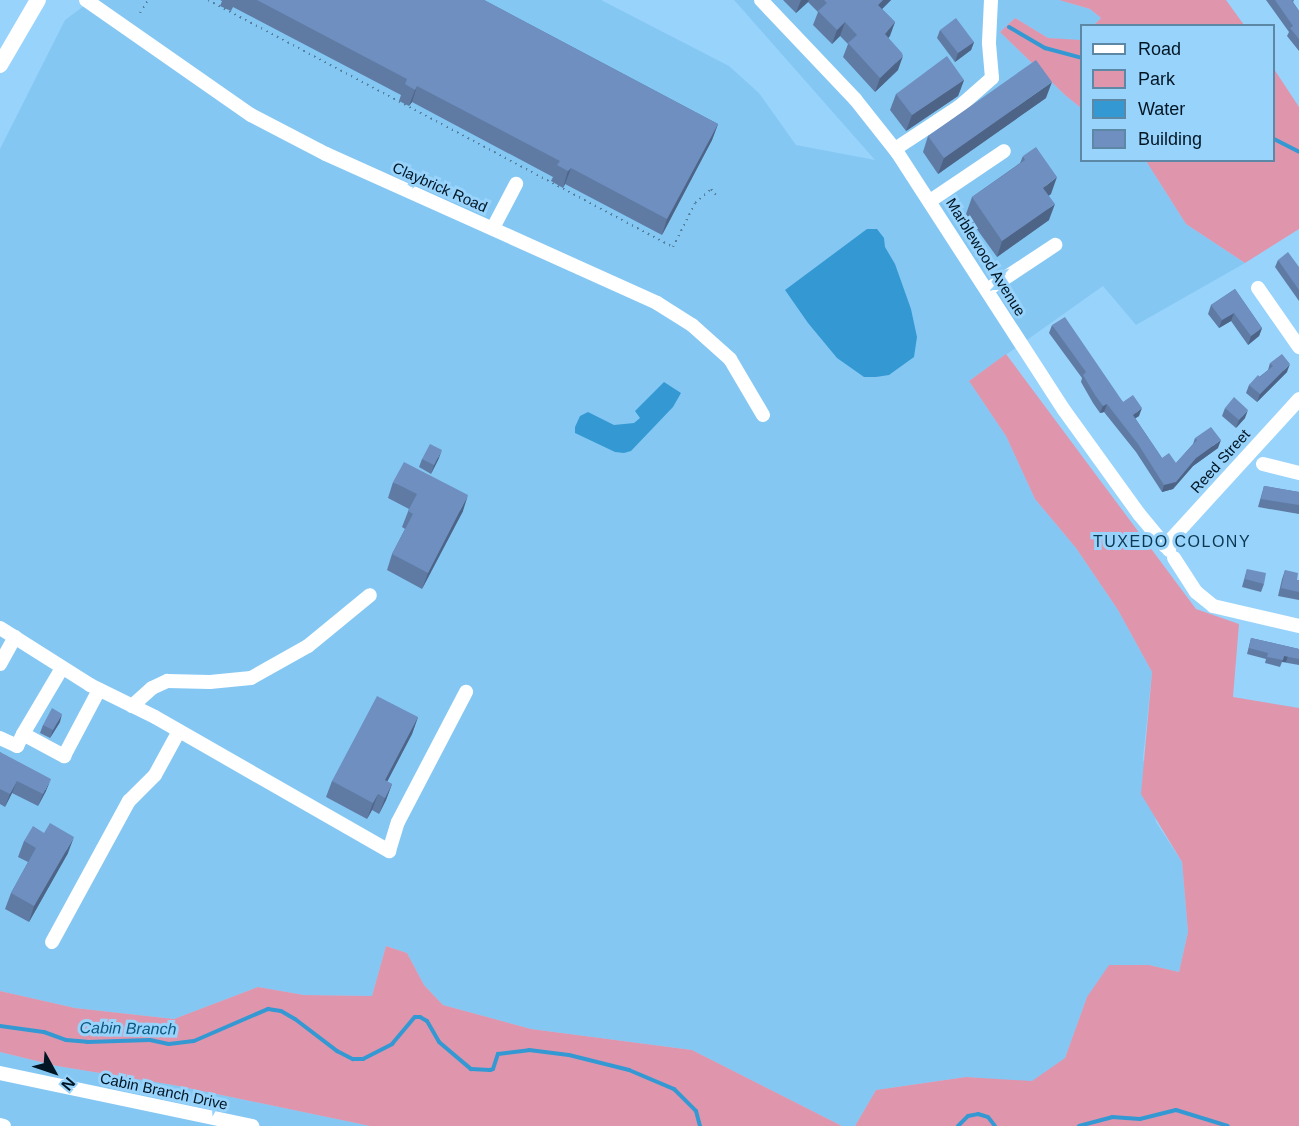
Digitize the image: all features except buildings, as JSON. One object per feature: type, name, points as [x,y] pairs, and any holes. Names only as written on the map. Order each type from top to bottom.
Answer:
[{"type":"main road","points":[[1,59],[38,0]]},
{"type":"street","name":"Claybrick Road","points":[[86,0],[250,115],[326,154],[657,303],[692,325],[730,359],[763,415]]},
{"type":"street","name":"Marblewood Avenue","points":[[761,0],[855,99],[895,149],[1064,410],[1170,551],[1196,592],[1213,606],[1299,626]]},
{"type":"street","points":[[895,149],[959,107],[992,78],[988,42],[991,0]]},
{"type":"street","points":[[930,201],[1004,152]]},
{"type":"street","points":[[493,228],[516,184]]},
{"type":"street","points":[[987,290],[1055,245]]},
{"type":"street","points":[[1258,288],[1299,347]]},
{"type":"street","name":"Reed Street","points":[[1170,551],[1299,399]]},
{"type":"street","points":[[1263,464],[1299,472]]},
{"type":"street","points":[[132,706],[152,688],[167,681],[210,682],[251,678],[308,646],[370,595]]},
{"type":"street","points":[[0,628],[99,690],[179,731],[389,851],[398,822],[466,692]]},
{"type":"street","points":[[0,664],[15,637]]},
{"type":"street","points":[[0,738],[17,746],[62,668]]},
{"type":"street","points":[[22,734],[64,756],[99,690]]},
{"type":"street","points":[[52,942],[129,801],[155,775],[179,731]]},
{"type":"street","name":"Cabin Branch Drive","points":[[0,1073],[181,1119],[252,1126]]},
{"type":"path","points":[[140,13],[148,0]]},
{"type":"path","points":[[208,0],[673,247],[695,203],[711,189],[716,195]]},
{"type":"shaded area","points":[[92,0],[601,0],[729,66],[759,93],[796,145],[875,160],[734,0],[1059,0],[1090,9],[1101,18],[1095,24],[1080,24],[1080,41],[1048,38],[1015,18],[1000,32],[1080,107],[1080,162],[1147,162],[1186,224],[1245,263],[1136,325],[1103,286],[969,381],[1006,436],[1035,499],[1076,548],[1118,610],[1152,672],[1143,758],[1156,822],[1182,862],[1188,932],[1179,972],[1149,965],[1087,997],[1065,1058],[1032,1082],[966,1077],[876,1090],[855,1126],[842,1126],[692,1050],[531,1029],[443,1005],[424,985],[407,953],[386,946],[372,996],[304,995],[258,987],[174,1019],[75,1008],[0,991],[0,149],[65,20]]},
{"type":"shaded area","points":[[0,1052],[57,1066],[173,1085],[370,1126],[0,1126]]},
{"type":"green space","points":[[1059,0],[1226,0],[1243,24],[1095,24],[1101,18],[1090,9]]},
{"type":"green space","points":[[1015,18],[1048,38],[1080,40],[1080,107],[1065,95],[1000,32]]},
{"type":"green space","points":[[1275,71],[1299,107],[1299,229],[1245,263],[1186,224],[1147,162],[1275,162]]},
{"type":"green space","points":[[1006,354],[1196,609],[1239,624],[1233,697],[1299,708],[1299,1126],[855,1126],[876,1090],[966,1077],[1032,1081],[1065,1058],[1087,997],[1109,965],[1149,965],[1179,972],[1188,932],[1182,862],[1141,794],[1152,672],[1118,610],[1076,548],[1035,499],[1006,436],[969,381]]},
{"type":"green space","points":[[386,946],[407,953],[424,985],[443,1005],[531,1029],[692,1050],[842,1126],[370,1126],[173,1085],[57,1066],[0,1052],[0,991],[75,1008],[174,1019],[258,987],[304,995],[372,996]]},
{"type":"water","points":[[867,229],[877,229],[884,238],[885,247],[895,264],[911,309],[917,337],[914,357],[889,375],[876,377],[864,377],[837,358],[785,290]]},
{"type":"water","points":[[664,382],[681,393],[673,407],[631,451],[615,452],[575,433],[580,416],[588,412],[614,425],[634,423],[640,418],[635,411]]},
{"type":"waterway","points":[[1009,27],[1045,48],[1080,57]]},
{"type":"waterway","points":[[1275,140],[1299,152]]},
{"type":"waterway","name":"Cabin Branch","points":[[0,1026],[44,1032],[66,1040],[87,1042],[150,1040],[169,1044],[194,1041],[268,1009],[281,1011],[295,1019],[337,1051],[353,1059],[363,1059],[392,1044],[415,1017],[420,1017],[427,1021],[439,1042],[471,1069],[493,1069],[498,1054],[529,1050],[569,1055],[629,1070],[674,1089],[696,1111],[700,1126]]},
{"type":"waterway","name":"Cabin Branch","points":[[1079,1126],[1112,1117],[1140,1119],[1176,1110],[1228,1126]]},
{"type":"waterway","name":"Cabin Branch","points":[[958,1126],[968,1116],[978,1114],[988,1117],[995,1126]]},
{"type":"district","name":"TUXEDO COLONY","points":[[1172,542]]}]
